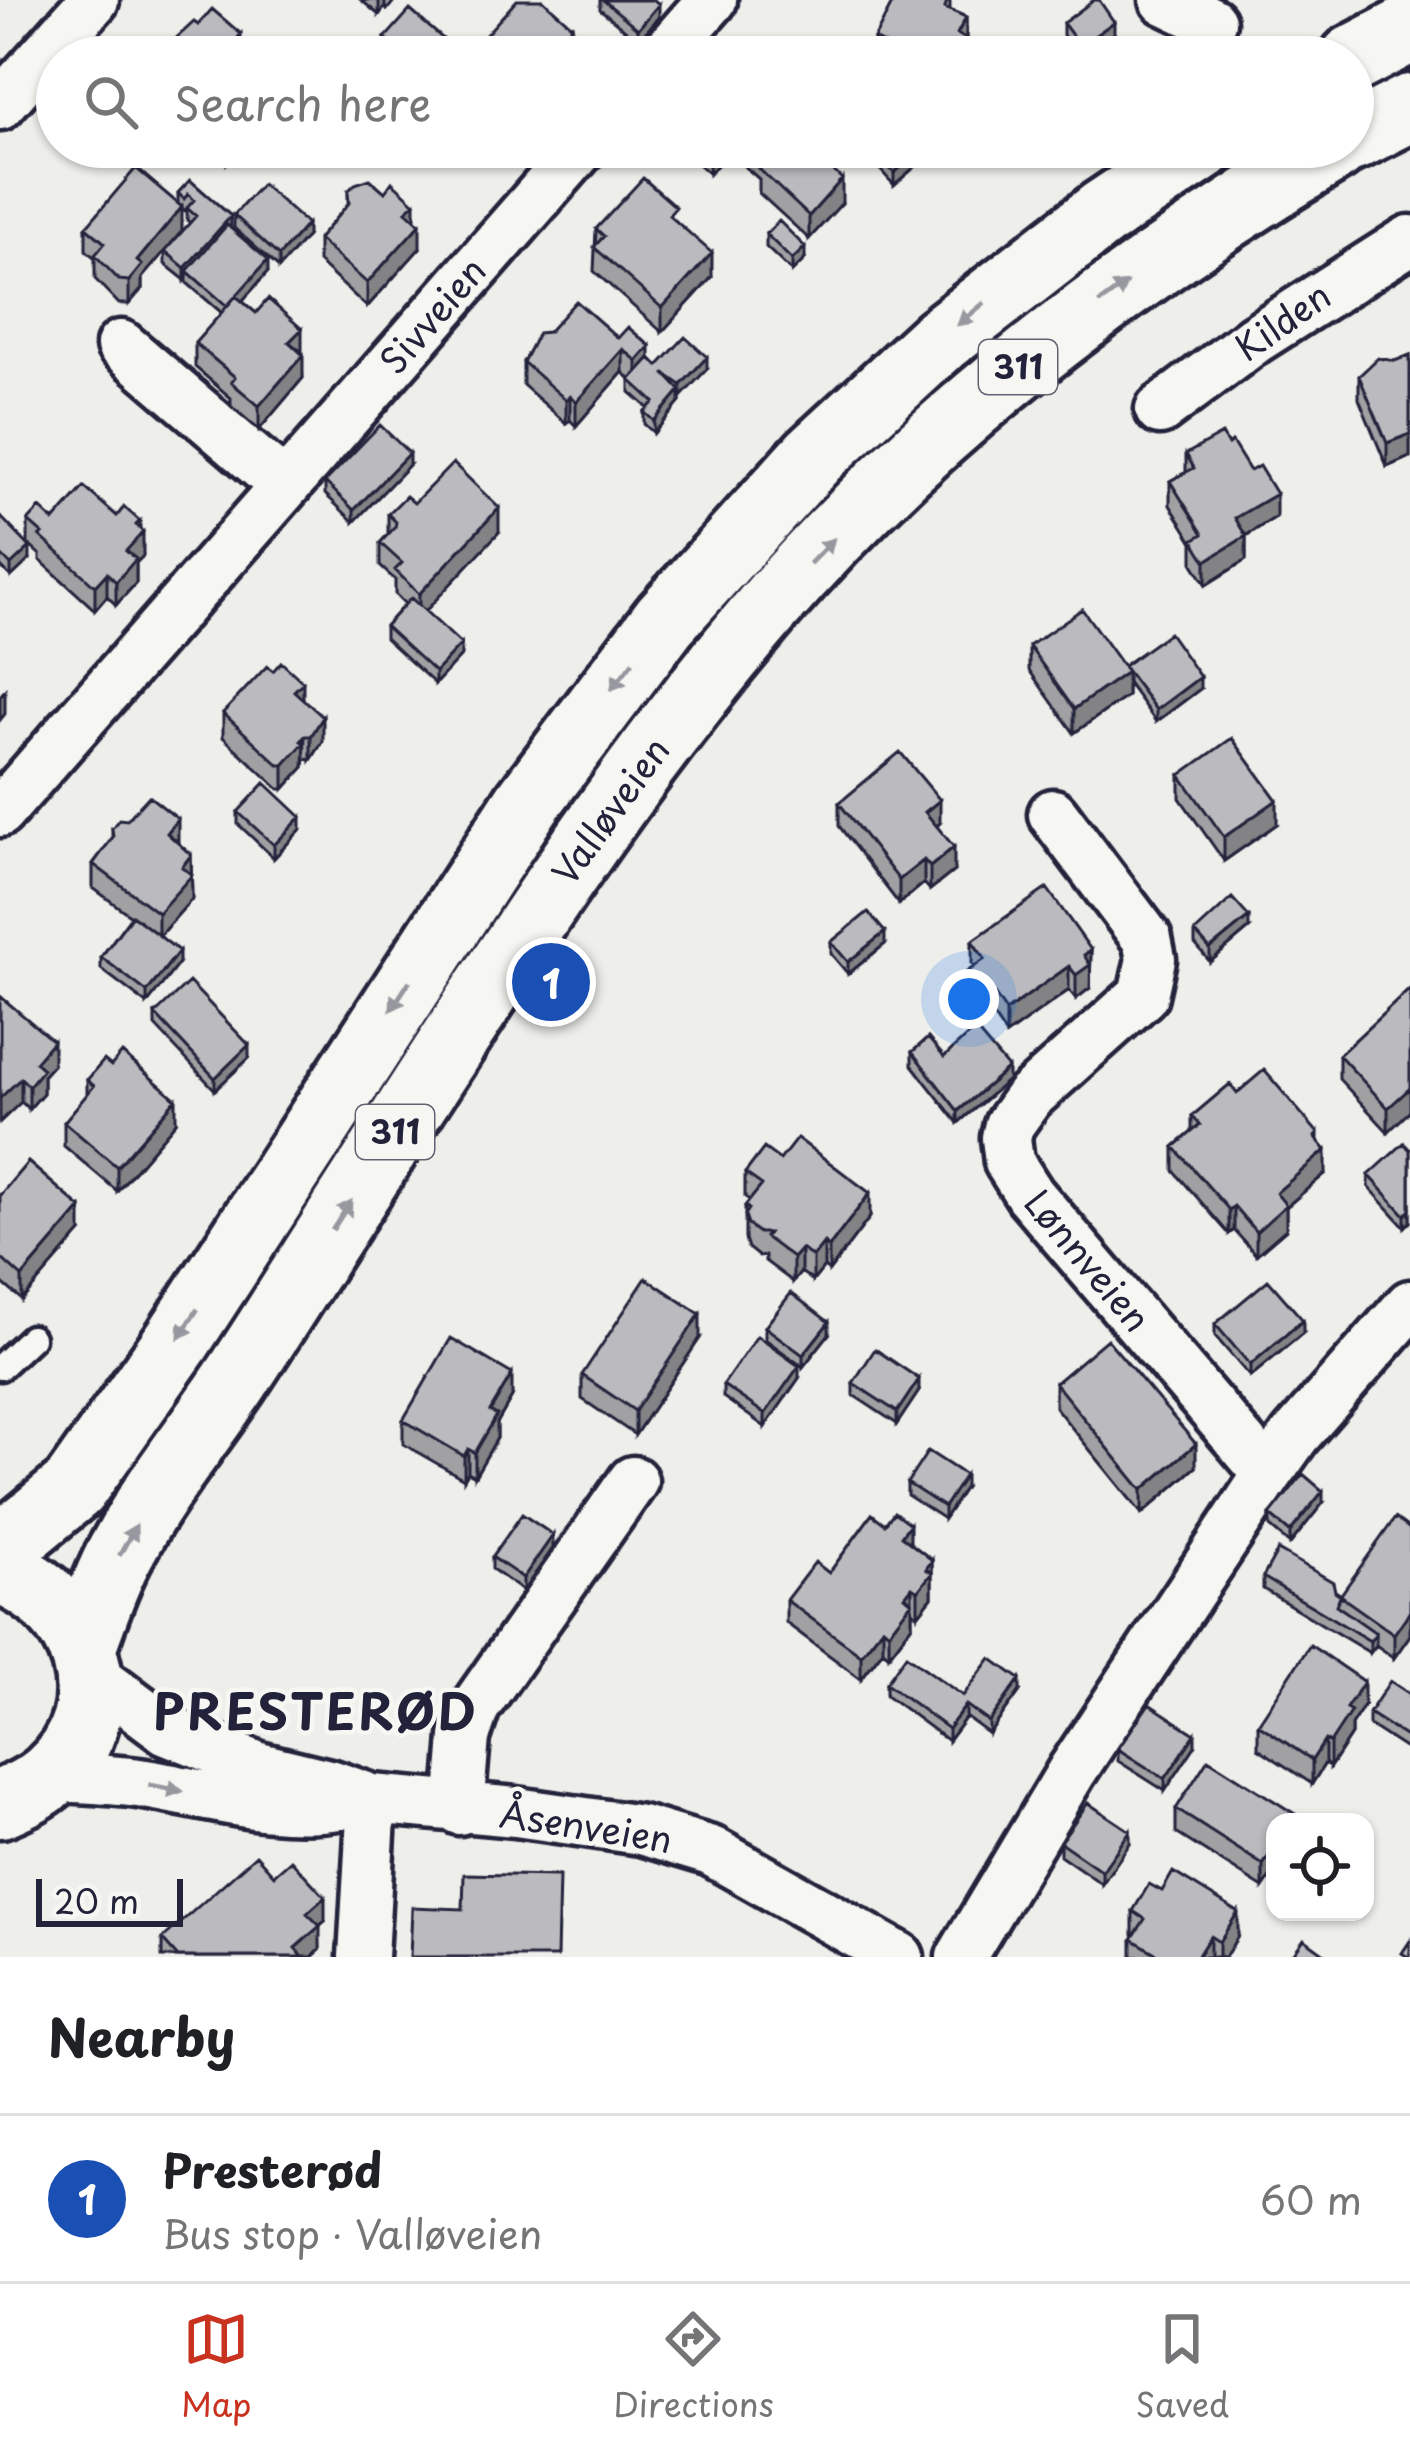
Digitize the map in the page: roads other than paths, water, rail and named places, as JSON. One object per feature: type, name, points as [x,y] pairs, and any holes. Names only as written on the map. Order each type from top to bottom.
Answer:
[{"type":"main road","points":[[1374,48],[1410,29]]},
{"type":"main road","points":[[1374,126],[1410,108]]},
{"type":"main road","name":"Valløveien","points":[[0,1549],[74,1488],[178,1340],[502,840],[665,620],[814,456],[941,339],[1102,214],[1171,168]]},
{"type":"main road","name":"Valløveien","points":[[85,1659],[113,1569],[144,1512],[236,1379],[522,936],[658,744],[768,608],[868,503],[1004,379],[1160,258],[1303,168]]},
{"type":"main road","points":[[0,1571],[29,1583],[52,1600],[70,1622],[85,1659]]},
{"type":"main road","name":"311","points":[[25,1790],[69,1754],[82,1728],[89,1700],[85,1659]]},
{"type":"street","points":[[62,36],[94,0]]},
{"type":"street","points":[[680,36],[712,0]]},
{"type":"street","points":[[1165,0],[1211,22]]},
{"type":"street","points":[[0,105],[36,65]]},
{"type":"street","name":"Sivveien","points":[[0,812],[563,168]]},
{"type":"street","name":"Kilden","points":[[1160,410],[1273,327],[1410,240]]},
{"type":"street","points":[[121,345],[284,485]]},
{"type":"street","name":"Lønnveien","points":[[1053,814],[1147,939],[1151,959],[1144,995],[1016,1111],[1006,1138],[1009,1162],[1030,1195],[1268,1474]]},
{"type":"street","points":[[961,1957],[1072,1771],[1268,1474],[1307,1421],[1410,1305]]},
{"type":"street","name":"Åsenveien","points":[[459,1810],[465,1737],[476,1707],[633,1481]]},
{"type":"street","name":"Åsenveien","points":[[85,1659],[167,1730],[242,1761],[372,1799],[641,1830],[711,1851],[899,1957]]},
{"type":"street","name":"Åsenveien","points":[[25,1790],[143,1784],[296,1809],[372,1799]]},
{"type":"street","points":[[363,1957],[372,1799]]},
{"type":"lane","points":[[0,1367],[32,1338]]},
{"type":"place","name":"Presterød","points":[[551,982]]},
{"type":"district","name":"PRESTERØD","points":[[316,1713]]}]
